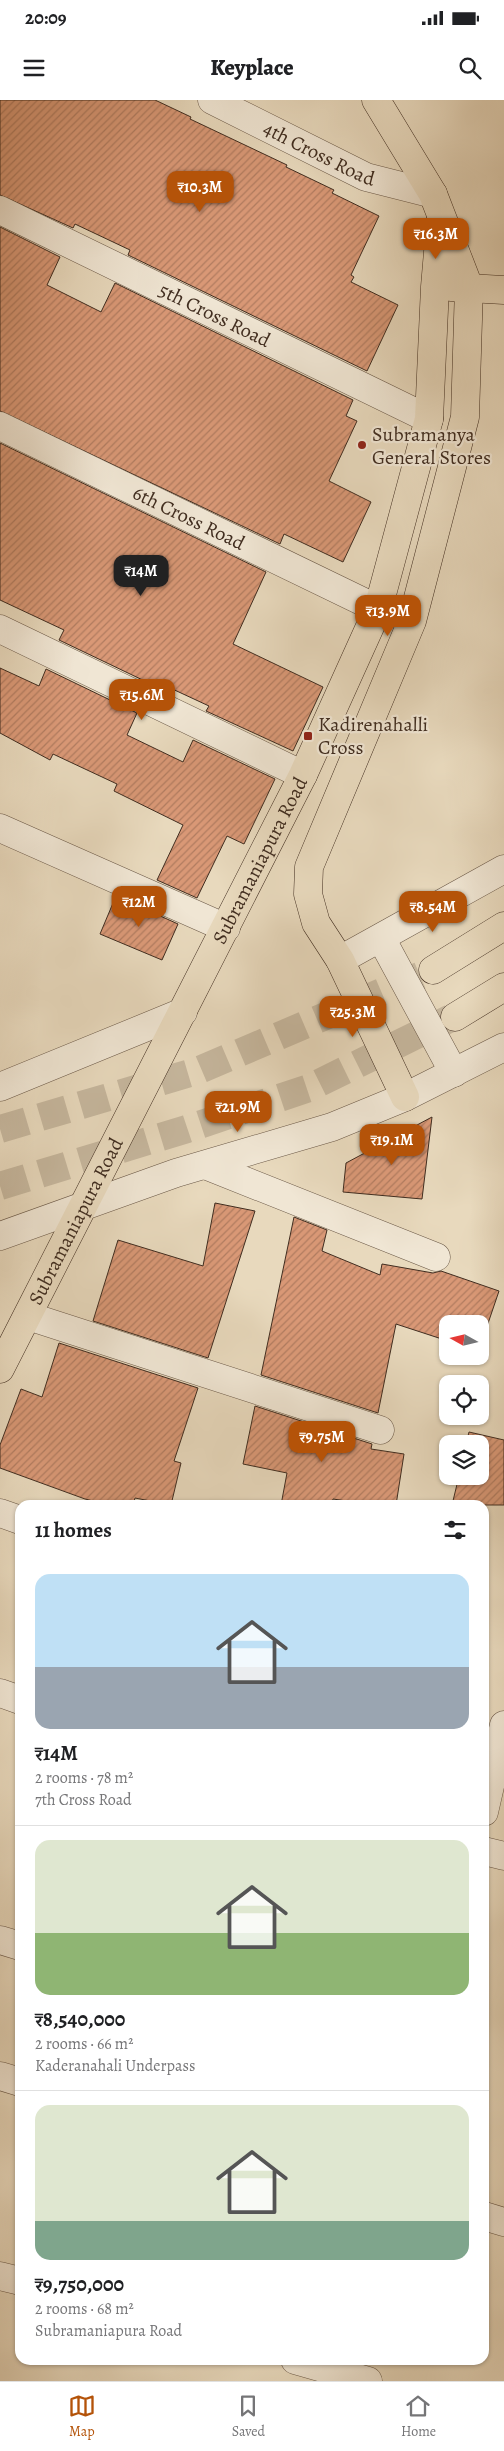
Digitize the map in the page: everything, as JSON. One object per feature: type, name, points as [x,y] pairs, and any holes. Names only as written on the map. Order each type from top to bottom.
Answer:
[{"type":"main road","points":[[376,100],[437,206],[470,287],[465,417],[412,621],[309,867],[308,894],[316,922],[340,960],[405,1097]]},
{"type":"main road","name":"Subramaniapura Road","points":[[0,1369],[303,775],[378,609],[429,419],[437,206]]},
{"type":"main road","points":[[435,287],[470,287],[504,290]]},
{"type":"main road","points":[[433,970],[504,926]]},
{"type":"main road","points":[[455,1017],[504,987]]},
{"type":"street","name":"4th Cross Road","points":[[212,100],[366,177],[437,206]]},
{"type":"street","name":"5th Cross Road","points":[[0,210],[429,419]]},
{"type":"street","name":"6th Cross Road","points":[[0,426],[378,609]]},
{"type":"street","points":[[0,629],[303,775]]},
{"type":"street","points":[[0,828],[226,928]]},
{"type":"street","points":[[340,960],[504,868]]},
{"type":"street","points":[[381,938],[454,1073]]},
{"type":"street","points":[[0,1087],[183,1012]]},
{"type":"street","points":[[0,1236],[205,1165],[332,1127],[405,1097],[504,1047]]},
{"type":"street","points":[[205,1165],[436,1257]]},
{"type":"street","points":[[28,1316],[380,1430]]},
{"type":"street","points":[[0,1514],[15,1518]]},
{"type":"street","points":[[0,1693],[15,1698]]},
{"type":"street","points":[[489,1790],[504,1724]]},
{"type":"street","points":[[489,1852],[504,1856]]},
{"type":"street","points":[[0,1940],[15,1944]]},
{"type":"street","points":[[0,2076],[15,2080]]},
{"type":"street","points":[[489,2218],[504,2222]]},
{"type":"street","points":[[0,2276],[15,2280]]},
{"type":"street","points":[[312,2365],[368,2381]]},
{"type":"building","points":[[0,100],[155,100],[191,117],[190,119],[287,165],[286,167],[334,190],[332,193],[379,216],[351,275],[354,277],[351,282],[398,305],[367,371],[128,255],[130,250],[75,224],[73,228],[0,195]]},
{"type":"building","points":[[0,227],[60,257],[47,285],[101,312],[115,283],[353,400],[346,416],[357,421],[329,481],[371,502],[343,562],[284,534],[280,544],[0,411]]},
{"type":"building","points":[[0,443],[266,572],[233,644],[323,687],[293,751],[206,711],[209,706],[153,680],[151,684],[59,640],[64,630],[0,600]]},
{"type":"building","points":[[0,668],[39,686],[46,669],[137,713],[127,735],[183,762],[193,740],[275,779],[244,844],[227,836],[197,898],[157,880],[183,825],[114,791],[117,784],[53,754],[50,760],[0,733]]},
{"type":"building","points":[[116,896],[178,924],[162,960],[100,934]]},
{"type":"building","points":[[432,1117],[422,1199],[343,1192],[346,1163]]},
{"type":"building","points":[[215,1203],[255,1211],[208,1358],[93,1321],[118,1240],[203,1266]]},
{"type":"building","points":[[294,1217],[327,1230],[322,1251],[380,1275],[382,1264],[433,1273],[441,1271],[499,1291],[489,1320],[489,1315],[439,1315],[439,1338],[396,1324],[378,1413],[261,1375]]},
{"type":"building","points":[[59,1343],[198,1388],[174,1461],[181,1463],[172,1500],[135,1498],[134,1500],[89,1500],[0,1468],[0,1445],[21,1389],[42,1397]]},
{"type":"building","points":[[255,1406],[372,1444],[371,1449],[404,1454],[397,1500],[282,1500],[287,1473],[243,1464]]},
{"type":"building","points":[[469,1432],[482,1435],[468,1435]]},
{"type":"building","points":[[489,1437],[504,1440],[504,1505],[489,1505],[489,1500],[453,1500],[457,1485],[489,1485]]},
{"type":"tunnel","points":[[0,1129],[197,1071],[433,970]]},
{"type":"tunnel","points":[[0,1186],[187,1129],[309,1088],[451,1018]]},
{"type":"place","name":"Subramanya General Stores","points":[[362,445]]},
{"type":"place","name":"Kadirenahalli Cross","points":[[308,736]]}]
